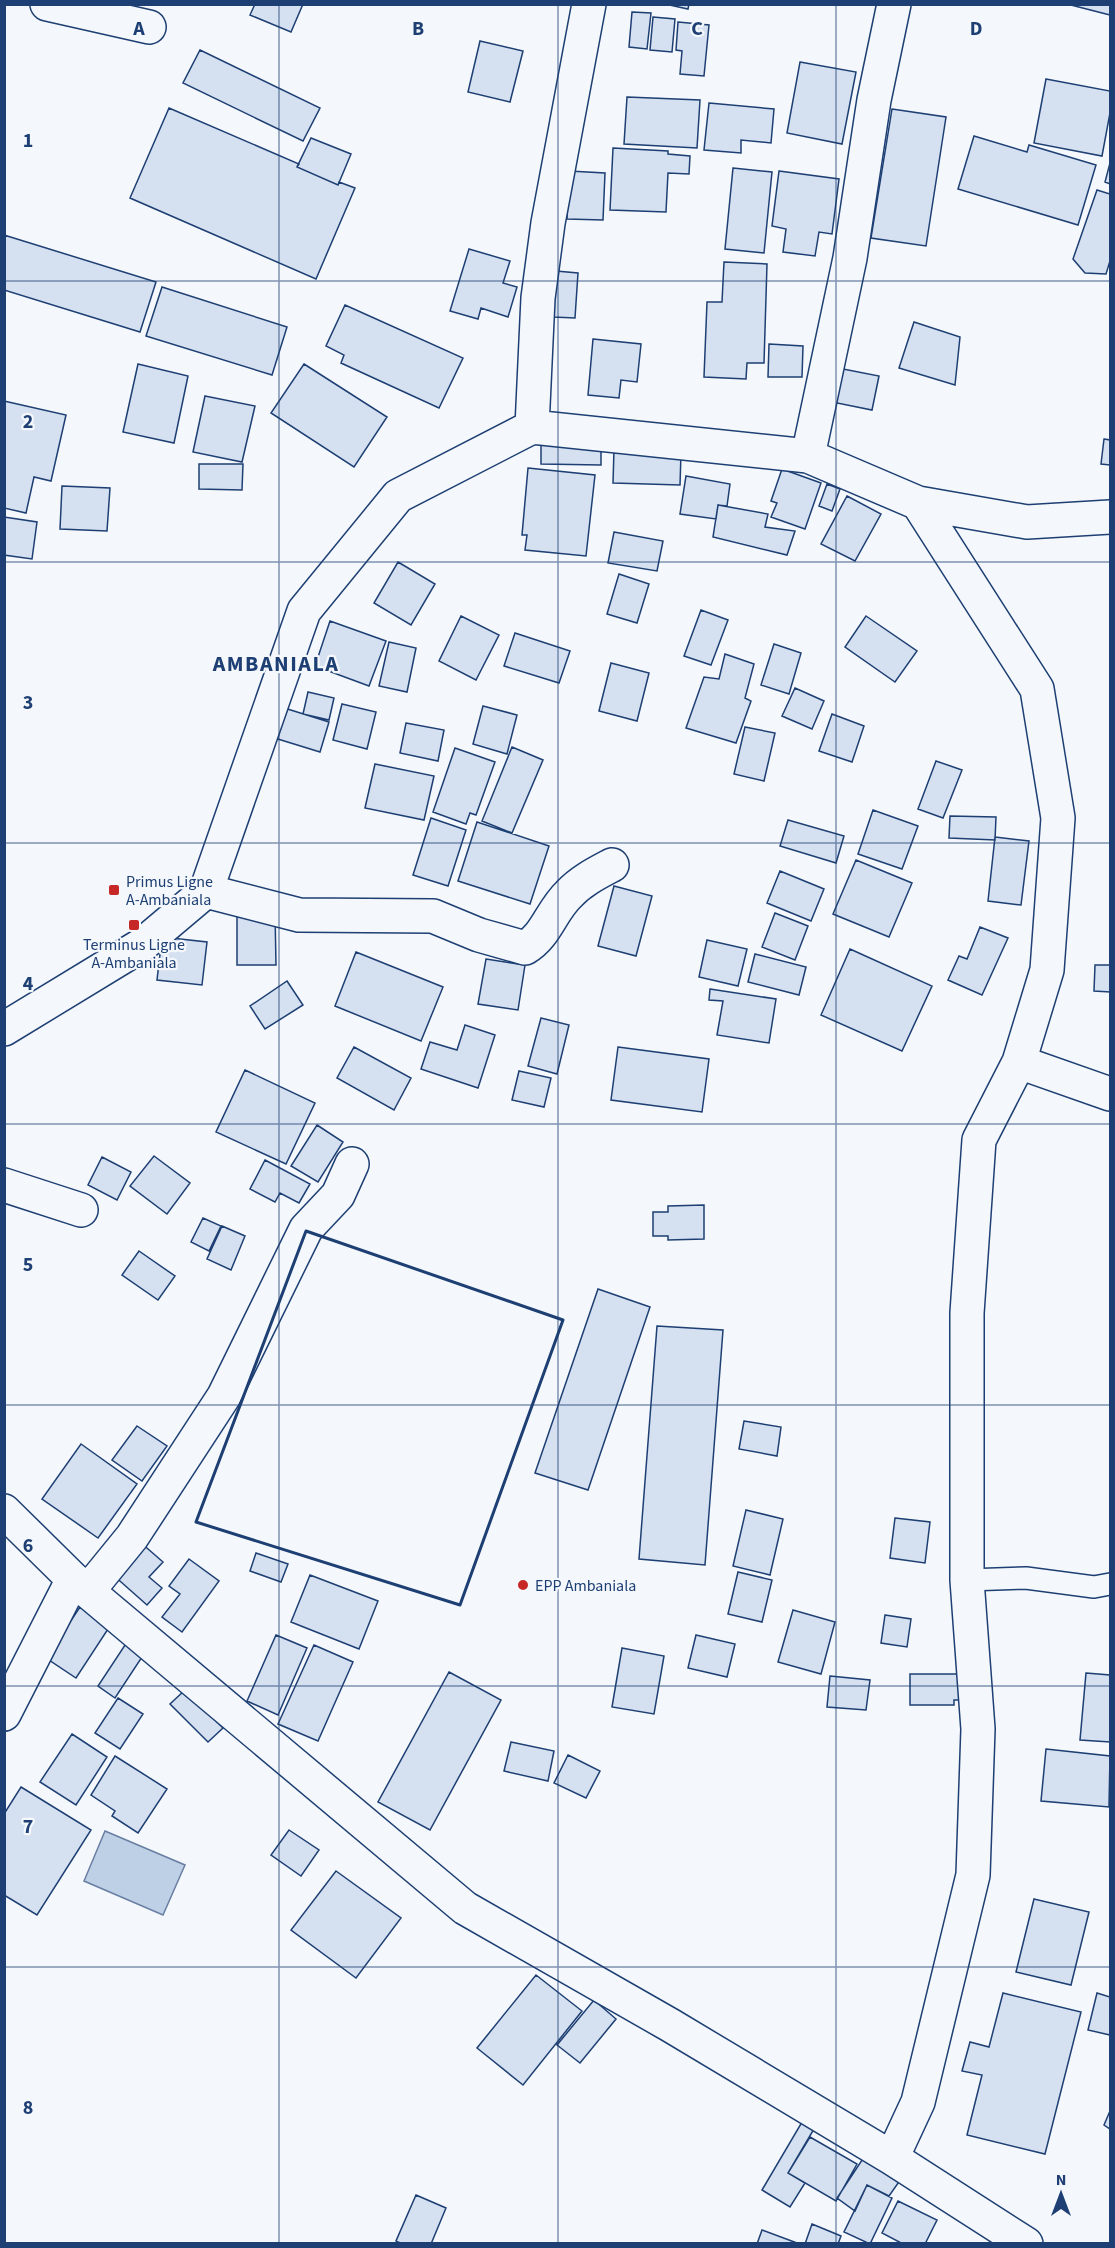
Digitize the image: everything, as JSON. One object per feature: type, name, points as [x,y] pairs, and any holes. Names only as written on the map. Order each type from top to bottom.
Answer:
[{"type":"street","points":[[47,4],[148,27]]},
{"type":"street","points":[[532,428],[539,287],[548,223],[589,4]]},
{"type":"street","points":[[808,456],[850,258],[874,100],[894,4]]},
{"type":"street","points":[[4,1029],[142,945],[206,891],[304,611],[398,496],[532,428],[808,456],[918,503],[1027,522],[1110,517]]},
{"type":"street","points":[[891,2158],[918,2102],[973,1875],[978,1730],[967,1580],[967,1313],[979,1140],[1019,1062],[1047,970],[1058,818],[1037,689],[918,503]]},
{"type":"street","points":[[206,891],[299,915],[433,916],[479,935],[525,948],[537,941],[568,894],[591,876],[612,865]]},
{"type":"street","points":[[1019,1062],[1110,1094]]},
{"type":"street","points":[[4,1714],[81,1585],[132,1537],[224,1396],[306,1229],[338,1195],[352,1164]]},
{"type":"street","points":[[4,1185],[81,1210]]},
{"type":"street","points":[[4,1511],[81,1585],[465,1908],[670,2025],[891,2158],[1026,2244]]},
{"type":"lane","points":[[967,1580],[1026,1578],[1094,1587],[1110,1584]]},
{"type":"water","points":[[105,1831],[185,1865],[163,1915],[84,1881]]},
{"type":"building","points":[[255,4],[303,4],[291,32],[250,15]]},
{"type":"building","points":[[665,4],[689,4],[688,9]]},
{"type":"building","points":[[1067,4],[1110,4],[1110,15]]},
{"type":"building","points":[[632,12],[651,13],[647,49],[629,47]]},
{"type":"building","points":[[653,17],[675,19],[672,52],[650,50]]},
{"type":"building","points":[[678,22],[709,25],[704,76],[680,74],[682,51],[676,50]]},
{"type":"building","points":[[480,41],[523,51],[510,102],[468,92]]},
{"type":"building","points":[[200,50],[320,108],[303,141],[183,83]]},
{"type":"building","points":[[800,62],[856,72],[842,144],[787,133]]},
{"type":"building","points":[[1046,79],[1110,91],[1110,113],[1102,156],[1034,143]]},
{"type":"building","points":[[627,97],[700,100],[697,148],[624,144]]},
{"type":"building","points":[[709,103],[774,109],[771,143],[741,140],[741,153],[704,150]]},
{"type":"building","points":[[169,108],[299,164],[297,167],[338,185],[339,182],[355,188],[316,279],[130,198]]},
{"type":"building","points":[[892,109],[946,117],[926,246],[871,238]]},
{"type":"building","points":[[974,136],[1027,152],[1029,145],[1096,165],[1078,225],[958,189]]},
{"type":"building","points":[[311,138],[351,154],[338,185],[297,167]]},
{"type":"building","points":[[613,148],[668,151],[668,154],[690,156],[689,174],[668,173],[666,212],[610,210]]},
{"type":"building","points":[[1110,163],[1110,184],[1105,182]]},
{"type":"building","points":[[733,168],[772,172],[764,253],[725,249]]},
{"type":"building","points":[[569,171],[605,173],[603,220],[567,219]]},
{"type":"building","points":[[779,171],[839,179],[832,234],[819,232],[815,256],[783,252],[786,229],[772,226]]},
{"type":"building","points":[[1097,190],[1110,194],[1110,261],[1106,274],[1085,273],[1073,259]]},
{"type":"building","points":[[4,235],[156,282],[140,332],[4,290]]},
{"type":"building","points":[[469,249],[510,261],[503,283],[517,287],[508,317],[481,308],[478,319],[450,311]]},
{"type":"building","points":[[724,262],[767,264],[764,363],[747,363],[746,379],[704,377],[707,302],[722,302]]},
{"type":"building","points":[[556,271],[578,273],[575,318],[553,317]]},
{"type":"building","points":[[162,287],[287,327],[272,375],[146,336]]},
{"type":"building","points":[[345,305],[463,358],[439,408],[341,363],[344,355],[326,346]]},
{"type":"building","points":[[914,322],[960,337],[955,385],[899,368]]},
{"type":"building","points":[[593,339],[641,344],[637,382],[621,380],[619,398],[588,395]]},
{"type":"building","points":[[769,344],[803,346],[802,377],[768,377]]},
{"type":"building","points":[[138,364],[188,376],[174,443],[123,432]]},
{"type":"building","points":[[304,364],[387,417],[354,467],[271,413]]},
{"type":"building","points":[[838,368],[879,376],[872,410],[832,402]]},
{"type":"building","points":[[205,396],[255,406],[242,462],[193,452]]},
{"type":"building","points":[[4,401],[66,415],[51,481],[34,477],[26,513],[4,508]]},
{"type":"building","points":[[541,436],[601,437],[601,465],[541,464]]},
{"type":"building","points":[[1104,439],[1110,440],[1110,465],[1101,464]]},
{"type":"building","points":[[614,449],[681,453],[680,485],[613,483]]},
{"type":"building","points":[[199,464],[243,464],[242,490],[199,489]]},
{"type":"building","points":[[528,468],[595,475],[586,556],[525,550],[527,535],[522,535]]},
{"type":"building","points":[[782,469],[821,483],[805,529],[771,517],[777,503],[771,501]]},
{"type":"building","points":[[686,476],[730,484],[727,506],[718,505],[716,519],[680,514]]},
{"type":"building","points":[[827,484],[840,489],[832,511],[819,506]]},
{"type":"building","points":[[62,486],[110,488],[107,531],[60,529]]},
{"type":"building","points":[[847,496],[881,514],[855,561],[821,544]]},
{"type":"building","points":[[718,505],[768,514],[765,527],[795,531],[787,555],[713,537]]},
{"type":"building","points":[[4,517],[37,522],[32,559],[4,555]]},
{"type":"building","points":[[614,532],[663,541],[657,571],[608,563]]},
{"type":"building","points":[[398,562],[435,584],[411,625],[374,603]]},
{"type":"building","points":[[619,574],[649,584],[637,623],[607,614]]},
{"type":"building","points":[[701,610],[728,620],[711,665],[684,656]]},
{"type":"building","points":[[461,616],[499,635],[476,680],[439,661]]},
{"type":"building","points":[[866,616],[917,651],[895,682],[845,647]]},
{"type":"building","points":[[330,621],[386,641],[369,686],[315,666]]},
{"type":"building","points":[[515,633],[570,651],[559,683],[504,666]]},
{"type":"building","points":[[389,642],[416,648],[407,692],[379,686]]},
{"type":"building","points":[[774,644],[801,653],[789,694],[761,685]]},
{"type":"building","points":[[725,654],[754,664],[745,698],[751,701],[736,743],[686,728],[704,677],[719,679]]},
{"type":"building","points":[[611,663],[649,673],[637,721],[599,711]]},
{"type":"building","points":[[795,688],[824,701],[812,729],[782,716]]},
{"type":"building","points":[[308,692],[334,698],[329,720],[303,714]]},
{"type":"building","points":[[342,704],[376,712],[367,749],[333,740]]},
{"type":"building","points":[[278,706],[329,722],[320,752],[268,736]]},
{"type":"building","points":[[483,706],[517,715],[507,754],[473,744]]},
{"type":"building","points":[[832,714],[864,726],[852,762],[819,751]]},
{"type":"building","points":[[406,723],[444,730],[438,761],[400,753]]},
{"type":"building","points":[[745,727],[775,733],[764,781],[734,774]]},
{"type":"building","points":[[512,747],[543,760],[512,833],[482,821]]},
{"type":"building","points":[[455,748],[495,762],[476,815],[470,813],[466,824],[433,812]]},
{"type":"building","points":[[936,761],[962,770],[943,818],[918,809]]},
{"type":"building","points":[[375,764],[434,776],[424,820],[365,808]]},
{"type":"building","points":[[873,810],[918,826],[902,869],[858,854]]},
{"type":"building","points":[[950,816],[996,817],[995,840],[949,838]]},
{"type":"building","points":[[431,818],[466,830],[448,886],[413,875]]},
{"type":"building","points":[[788,820],[844,836],[836,863],[780,846]]},
{"type":"building","points":[[477,822],[549,846],[530,904],[458,881]]},
{"type":"building","points":[[995,837],[1029,841],[1021,905],[988,901]]},
{"type":"building","points":[[856,860],[912,883],[889,937],[833,914]]},
{"type":"building","points":[[780,871],[824,889],[811,921],[767,903]]},
{"type":"building","points":[[614,886],[652,896],[636,956],[598,946]]},
{"type":"building","points":[[237,912],[275,912],[276,965],[237,965]]},
{"type":"building","points":[[775,913],[808,926],[795,960],[762,947]]},
{"type":"building","points":[[980,927],[1008,938],[982,995],[948,980],[959,956],[967,959]]},
{"type":"building","points":[[162,937],[207,942],[202,985],[157,980]]},
{"type":"building","points":[[707,940],[747,949],[738,986],[699,977]]},
{"type":"building","points":[[850,949],[932,986],[902,1051],[821,1015]]},
{"type":"building","points":[[356,952],[443,987],[421,1041],[335,1006]]},
{"type":"building","points":[[755,954],[806,967],[799,995],[748,982]]},
{"type":"building","points":[[486,959],[525,965],[518,1010],[478,1004]]},
{"type":"building","points":[[1095,965],[1110,965],[1110,992],[1094,991]]},
{"type":"building","points":[[287,981],[303,1005],[265,1029],[250,1006]]},
{"type":"building","points":[[710,989],[776,999],[769,1043],[717,1035],[723,1001],[709,1000]]},
{"type":"building","points":[[541,1018],[569,1025],[557,1074],[528,1066]]},
{"type":"building","points":[[465,1025],[495,1035],[478,1088],[421,1069],[430,1042],[457,1050]]},
{"type":"building","points":[[354,1047],[411,1078],[394,1110],[337,1078]]},
{"type":"building","points":[[618,1047],[709,1059],[702,1112],[611,1100]]},
{"type":"building","points":[[245,1070],[315,1103],[286,1164],[216,1132]]},
{"type":"building","points":[[519,1071],[551,1078],[544,1107],[512,1100]]},
{"type":"building","points":[[317,1125],[343,1142],[318,1182],[291,1166]]},
{"type":"building","points":[[154,1156],[190,1183],[167,1214],[130,1186]]},
{"type":"building","points":[[102,1157],[131,1172],[117,1200],[88,1185]]},
{"type":"building","points":[[265,1160],[310,1184],[299,1203],[280,1193],[275,1202],[250,1189]]},
{"type":"building","points":[[704,1205],[704,1239],[668,1240],[668,1236],[653,1236],[653,1212],[668,1212],[668,1206]]},
{"type":"building","points":[[203,1218],[221,1226],[209,1251],[191,1242]]},
{"type":"building","points":[[222,1226],[245,1236],[231,1270],[207,1259]]},
{"type":"building","points":[[139,1251],[175,1276],[158,1300],[122,1275]]},
{"type":"building","points":[[598,1289],[650,1307],[588,1490],[535,1473]]},
{"type":"building","points":[[657,1326],[723,1330],[705,1565],[639,1559]]},
{"type":"building","points":[[744,1421],[781,1427],[777,1456],[739,1449]]},
{"type":"building","points":[[137,1426],[167,1446],[142,1481],[112,1460]]},
{"type":"building","points":[[81,1444],[137,1484],[98,1538],[42,1499]]},
{"type":"building","points":[[746,1510],[783,1519],[770,1575],[733,1566]]},
{"type":"building","points":[[895,1518],[930,1522],[925,1563],[890,1558]]},
{"type":"building","points":[[140,1542],[163,1562],[149,1577],[162,1588],[147,1605],[112,1574]]},
{"type":"building","points":[[256,1553],[288,1564],[281,1582],[250,1571]]},
{"type":"building","points":[[189,1559],[219,1581],[182,1632],[162,1617],[180,1594],[169,1586]]},
{"type":"building","points":[[738,1572],[772,1580],[762,1622],[728,1614]]},
{"type":"building","points":[[310,1575],[378,1601],[359,1649],[291,1622]]},
{"type":"building","points":[[80,1607],[110,1626],[76,1678],[46,1658]]},
{"type":"building","points":[[793,1610],[835,1622],[821,1674],[778,1662]]},
{"type":"building","points":[[885,1615],[911,1619],[907,1647],[881,1643]]},
{"type":"building","points":[[276,1635],[307,1648],[278,1715],[247,1701]]},
{"type":"building","points":[[696,1635],[735,1644],[727,1677],[688,1668]]},
{"type":"building","points":[[127,1642],[144,1654],[115,1698],[98,1686]]},
{"type":"building","points":[[314,1645],[353,1662],[318,1741],[278,1724]]},
{"type":"building","points":[[622,1648],[664,1656],[654,1714],[612,1707]]},
{"type":"building","points":[[449,1672],[501,1700],[430,1830],[378,1802]]},
{"type":"building","points":[[1086,1673],[1110,1675],[1110,1742],[1080,1740]]},
{"type":"building","points":[[910,1674],[966,1674],[965,1700],[954,1700],[954,1705],[910,1705]]},
{"type":"building","points":[[830,1676],[870,1680],[866,1710],[827,1707]]},
{"type":"building","points":[[185,1690],[223,1728],[208,1742],[170,1704]]},
{"type":"building","points":[[118,1698],[143,1714],[120,1749],[95,1733]]},
{"type":"building","points":[[72,1734],[107,1757],[76,1805],[40,1782]]},
{"type":"building","points":[[511,1742],[554,1751],[548,1781],[504,1771]]},
{"type":"building","points":[[1046,1749],[1110,1756],[1109,1807],[1041,1801]]},
{"type":"building","points":[[568,1755],[600,1771],[586,1798],[554,1783]]},
{"type":"building","points":[[115,1756],[167,1789],[138,1833],[112,1816],[115,1811],[91,1795]]},
{"type":"building","points":[[21,1787],[91,1830],[37,1915],[4,1895],[4,1814]]},
{"type":"building","points":[[289,1830],[319,1850],[301,1876],[271,1855]]},
{"type":"building","points":[[336,1871],[401,1918],[356,1978],[291,1930]]},
{"type":"building","points":[[1034,1899],[1089,1912],[1071,1985],[1016,1972]]},
{"type":"building","points":[[536,1975],[582,2011],[523,2085],[477,2048]]},
{"type":"building","points":[[1003,1993],[1081,2012],[1045,2154],[967,2135],[982,2075],[962,2071],[970,2042],[989,2047]]},
{"type":"building","points":[[1097,1993],[1110,1997],[1110,2035],[1088,2030]]},
{"type":"building","points":[[594,2000],[616,2019],[580,2063],[557,2045]]},
{"type":"building","points":[[1110,2111],[1110,2129],[1104,2125]]},
{"type":"building","points":[[802,2122],[814,2129],[788,2173],[805,2183],[790,2207],[762,2190]]},
{"type":"building","points":[[810,2137],[857,2164],[836,2201],[788,2173]]},
{"type":"building","points":[[866,2154],[901,2179],[889,2196],[867,2185],[855,2211],[837,2198]]},
{"type":"building","points":[[867,2185],[892,2198],[870,2244],[844,2232]]},
{"type":"building","points":[[416,2195],[446,2208],[431,2244],[402,2244],[396,2241]]},
{"type":"building","points":[[898,2201],[937,2220],[925,2244],[903,2244],[882,2233]]},
{"type":"building","points":[[812,2224],[841,2236],[838,2244],[805,2244]]},
{"type":"building","points":[[762,2230],[797,2243],[757,2244]]},
{"type":"wall","points":[[306,1231],[563,1320],[460,1605],[196,1522],[306,1231]]},
{"type":"place","name":"Primus Ligne A-Ambaniala","points":[[114,890]]},
{"type":"place","name":"Terminus Ligne A-Ambaniala","points":[[134,925]]},
{"type":"place","name":"EPP Ambaniala","points":[[523,1585]]},
{"type":"district","name":"AMBANIALA","points":[[276,663]]}]
